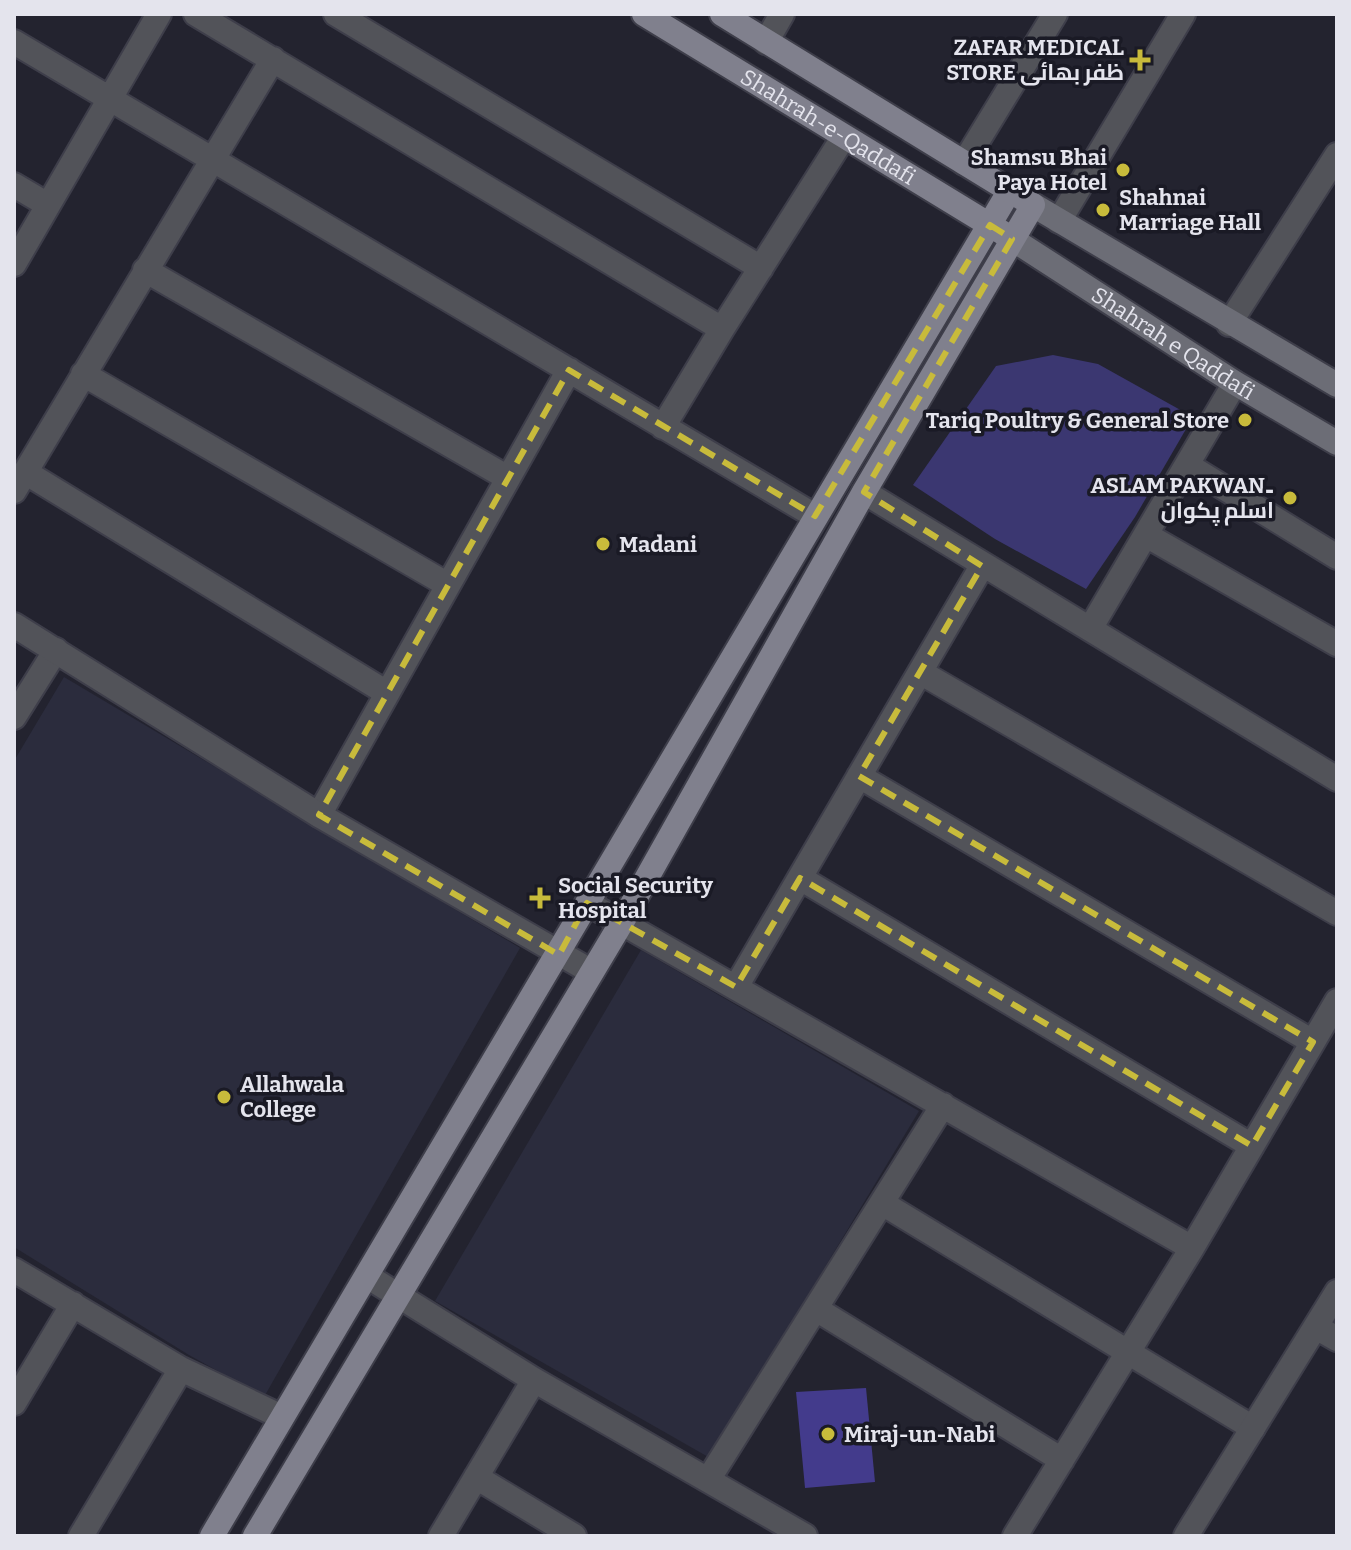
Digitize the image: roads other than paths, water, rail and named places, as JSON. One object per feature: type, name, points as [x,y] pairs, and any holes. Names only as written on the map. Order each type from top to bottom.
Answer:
[{"type":"main road","name":"Shahrah-e-Qaddafi","points":[[644,14],[1012,239]]},
{"type":"main road","name":"Shahrah-e-Qaddafi","points":[[722,14],[1033,205]]},
{"type":"main road","points":[[212,1536],[1010,190]]},
{"type":"main road","name":"Shahrah e Qaddafi","points":[[1033,205],[1229,324],[1337,385]]},
{"type":"main road","points":[[255,1536],[622,922],[864,492],[1033,205]]},
{"type":"main road","name":"Shahrah e Qaddafi","points":[[1012,239],[1235,383],[1337,443]]},
{"type":"street","points":[[14,264],[159,14]]},
{"type":"street","points":[[196,14],[722,329]]},
{"type":"street","points":[[336,14],[761,268]]},
{"type":"street","points":[[766,42],[782,14]]},
{"type":"street","points":[[1059,221],[1183,14]]},
{"type":"street","points":[[964,163],[1051,15]]},
{"type":"street","points":[[14,42],[815,516]]},
{"type":"street","points":[[273,59],[20,482],[387,693]]},
{"type":"street","points":[[663,427],[843,138]]},
{"type":"street","points":[[1229,324],[1327,191],[1337,155]]},
{"type":"street","points":[[14,185],[48,205]]},
{"type":"street","points":[[145,270],[508,478]]},
{"type":"street","points":[[319,815],[569,370]]},
{"type":"street","points":[[83,374],[448,585]]},
{"type":"street","points":[[1090,629],[1235,383]]},
{"type":"street","points":[[1187,465],[1337,557]]},
{"type":"street","points":[[864,492],[1337,779]]},
{"type":"street","points":[[1146,535],[1337,644]]},
{"type":"street","points":[[736,987],[982,566]]},
{"type":"street","points":[[14,625],[319,815],[592,972]]},
{"type":"street","points":[[14,717],[56,650]]},
{"type":"street","points":[[920,672],[1337,913]]},
{"type":"street","points":[[859,776],[1313,1042]]},
{"type":"street","points":[[800,878],[1252,1146]]},
{"type":"street","points":[[587,903],[1192,1248]]},
{"type":"street","points":[[1015,1536],[1192,1248],[1337,1001]]},
{"type":"street","points":[[708,1480],[943,1105]]},
{"type":"street","points":[[882,1203],[1253,1428]]},
{"type":"street","points":[[14,1270],[181,1369],[282,1417]]},
{"type":"street","points":[[367,1276],[534,1380],[805,1536]]},
{"type":"street","points":[[1186,1536],[1253,1428],[1326,1333],[1337,1292]]},
{"type":"street","points":[[14,1403],[73,1304]]},
{"type":"street","points":[[816,1309],[1062,1460]]},
{"type":"street","points":[[81,1536],[181,1369]]},
{"type":"street","points":[[441,1536],[534,1380]]},
{"type":"street","points":[[476,1477],[574,1536]]},
{"type":"place","name":"ZAFAR MEDICAL STORE ظفر بھائی","points":[[1140,60]]},
{"type":"place","name":"Shamsu Bhai Paya Hotel","points":[[1123,170]]},
{"type":"place","name":"Shahnai Marriage Hall","points":[[1103,210]]},
{"type":"place","name":"Tariq Poultry & General Store","points":[[1245,420]]},
{"type":"place","name":"ASLAM PAKWAN۔ اسلم پکوان","points":[[1290,498]]},
{"type":"place","name":"Madani","points":[[603,544]]},
{"type":"place","name":"Social Security Hospital","points":[[540,898]]},
{"type":"place","name":"Allahwala College","points":[[224,1097]]},
{"type":"place","name":"Miraj-un-Nabi","points":[[828,1434]]}]
